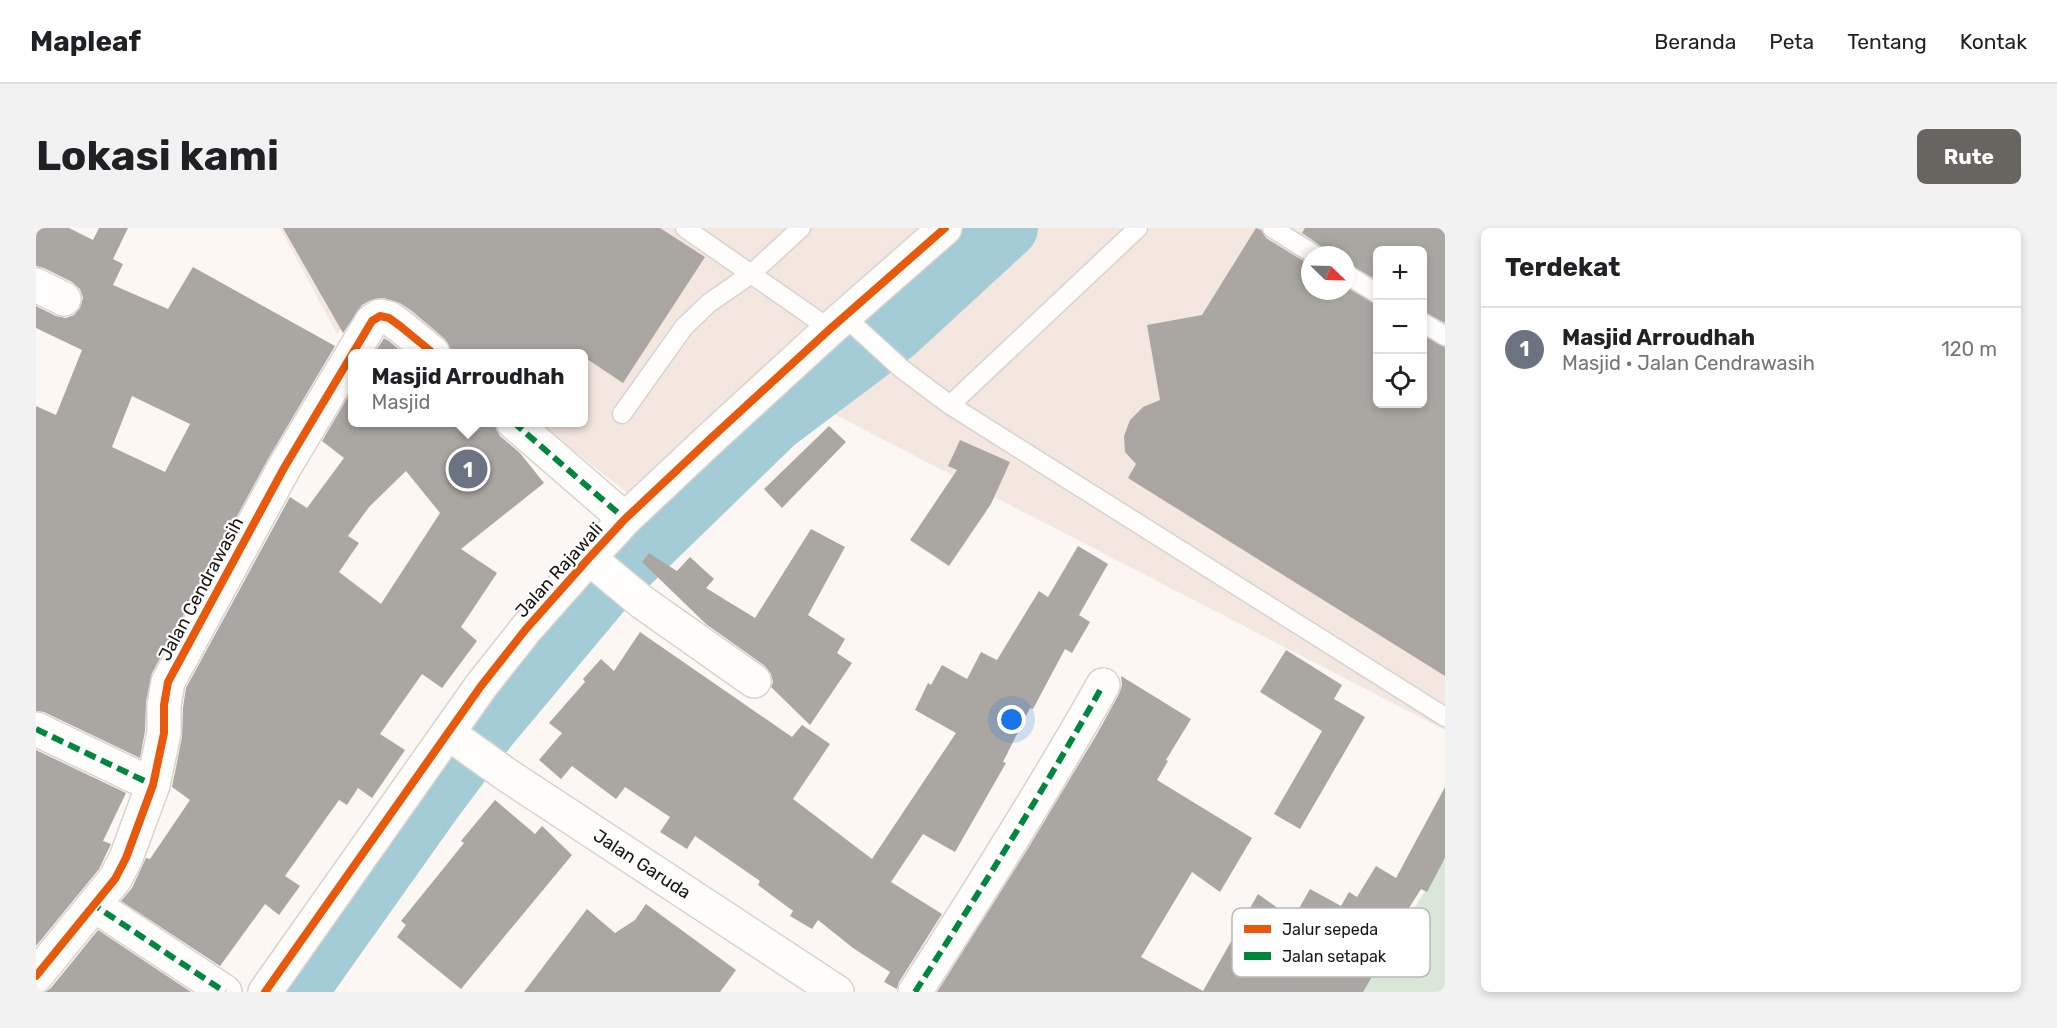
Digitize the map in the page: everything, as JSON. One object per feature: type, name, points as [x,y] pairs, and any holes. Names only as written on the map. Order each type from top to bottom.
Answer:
[{"type":"street","name":"Jalan Rajawali","points":[[265,992],[459,741],[481,686],[526,629],[601,567],[625,519],[837,323],[945,228]]},
{"type":"street","name":"Jalan Cendrawasih","points":[[355,349],[372,321],[380,316],[390,318],[427,349]]},
{"type":"street","name":"Jalan Cendrawasih","points":[[36,976],[115,879],[126,858],[153,785],[164,733],[164,705],[168,682],[284,468],[348,361]]},
{"type":"street","points":[[518,427],[625,519]]},
{"type":"street","points":[[601,567],[642,602],[754,681]]},
{"type":"street","points":[[915,992],[1046,785],[1103,685]]},
{"type":"street","points":[[36,729],[153,785]]},
{"type":"street","name":"Jalan Garuda","points":[[459,741],[837,992]]},
{"type":"street","points":[[94,905],[225,992]]},
{"type":"lane","points":[[685,228],[752,274],[837,323],[870,338],[902,369],[950,405],[1445,717]]},
{"type":"lane","points":[[622,414],[684,327],[710,303],[752,274],[801,228]]},
{"type":"lane","points":[[950,405],[1138,228]]},
{"type":"lane","points":[[1274,228],[1301,246]]},
{"type":"lane","points":[[1355,280],[1373,291]]},
{"type":"lane","points":[[1427,325],[1445,336]]},
{"type":"shaded area","points":[[280,228],[1445,228],[1445,730],[778,385],[642,504],[543,427],[588,427],[588,349],[444,349],[369,290],[337,334]]},
{"type":"green space","points":[[1445,859],[1445,992],[1362,992],[1371,977],[1430,977],[1430,908],[1414,908]]},
{"type":"building","points":[[36,228],[69,228],[93,240],[99,228],[128,228],[113,259],[123,264],[113,285],[168,309],[193,267],[335,346],[268,459],[152,673],[146,702],[145,731],[140,758],[44,712],[36,711],[36,406],[56,415],[82,350],[36,328],[36,306],[56,316],[66,318],[74,315],[80,308],[83,298],[80,289],[72,282],[36,266]],"holes":[[[132,396],[190,424],[165,472],[112,447]]]},
{"type":"building","points":[[283,228],[660,228],[705,257],[623,383],[588,360],[588,349],[450,349],[445,339],[412,311],[400,303],[384,298],[371,300],[362,305],[343,333]]},
{"type":"building","points":[[1256,228],[1261,230],[1266,238],[1301,259],[1301,300],[1355,300],[1355,292],[1373,303],[1373,408],[1427,408],[1427,338],[1445,347],[1445,676],[1128,478],[1136,464],[1125,452],[1124,436],[1130,420],[1143,407],[1160,400],[1147,325],[1202,315]]},
{"type":"building","points":[[1305,228],[1445,228],[1445,323],[1427,314],[1427,246],[1373,246],[1373,278],[1355,268],[1355,246],[1321,246],[1302,233]]},
{"type":"building","points":[[384,338],[398,349],[377,349]]},
{"type":"building","points":[[348,397],[348,427],[496,427],[500,436],[520,453],[544,483],[461,549],[497,573],[461,627],[477,641],[442,688],[422,674],[380,734],[405,750],[372,798],[358,788],[347,805],[339,800],[285,876],[300,886],[279,915],[265,904],[220,966],[121,901],[132,888],[146,858],[150,859],[190,800],[172,787],[182,737],[186,688],[290,497],[307,508],[344,458],[322,441]],"holes":[[[406,471],[440,513],[381,604],[339,572],[359,543],[348,536],[369,507]]]},
{"type":"building","points":[[829,426],[846,442],[782,508],[764,489]]},
{"type":"building","points":[[960,440],[1010,462],[991,504],[949,566],[910,540],[957,470],[948,466]]},
{"type":"building","points":[[811,529],[845,547],[808,615],[845,639],[837,653],[852,663],[810,725],[771,687],[773,682],[771,674],[765,666],[706,624],[642,562],[649,553],[677,571],[690,557],[714,579],[706,588],[755,618]]},
{"type":"building","points":[[1078,546],[1108,564],[1079,615],[1090,622],[1072,653],[1065,649],[1033,709],[1030,708],[1003,762],[1006,763],[955,852],[923,834],[891,882],[942,914],[899,982],[897,989],[884,982],[890,972],[853,948],[818,920],[812,929],[790,916],[793,911],[758,885],[760,881],[695,836],[687,849],[660,832],[670,817],[625,787],[616,799],[572,766],[561,779],[539,760],[562,733],[549,723],[585,682],[583,679],[601,659],[614,671],[640,632],[792,737],[802,725],[830,744],[793,799],[872,859],[956,733],[915,710],[928,683],[931,685],[942,665],[967,679],[981,652],[997,660],[1039,591],[1048,597]]},
{"type":"building","points":[[1286,650],[1342,685],[1334,699],[1365,717],[1300,829],[1274,814],[1322,731],[1260,692]]},
{"type":"building","points":[[1121,676],[1191,719],[1166,760],[1168,761],[1157,780],[1252,838],[1220,892],[1192,872],[1141,957],[1203,991],[1232,940],[1232,977],[1372,977],[1363,992],[937,992],[1097,734],[1122,685]]},
{"type":"building","points":[[36,750],[126,793],[103,841],[111,844],[99,869],[36,946]]},
{"type":"building","points":[[1445,787],[1445,858],[1427,892],[1421,889],[1409,908],[1299,908],[1310,889],[1341,906],[1349,892],[1357,897],[1376,866],[1396,878]]},
{"type":"building","points":[[495,800],[535,834],[542,826],[572,855],[461,989],[397,937],[406,925],[401,921],[464,843],[461,841]]},
{"type":"building","points":[[1258,894],[1278,908],[1250,908]]},
{"type":"building","points":[[646,904],[736,970],[720,992],[524,992],[587,909],[615,933],[635,920]]},
{"type":"building","points":[[98,930],[191,992],[45,992],[51,988]]},
{"type":"waterway","points":[[297,992],[488,727],[606,586],[775,422],[895,332],[1008,228]]},
{"type":"marked path","points":[[519,427],[625,519]]},
{"type":"marked path","points":[[915,992],[1011,840],[1103,685]]},
{"type":"marked path","points":[[36,729],[153,785]]},
{"type":"marked path","points":[[97,901],[94,905],[225,992]]},
{"type":"cycle path","points":[[265,992],[481,686],[526,629],[589,558],[625,519],[709,440],[945,228]]},
{"type":"cycle path","points":[[355,349],[372,321],[380,316],[389,318],[428,349]]},
{"type":"cycle path","points":[[36,976],[115,879],[126,858],[153,785],[164,733],[164,705],[168,682],[284,468],[348,361]]},
{"type":"place","name":"Masjid Arroudhah","points":[[468,469]]}]
